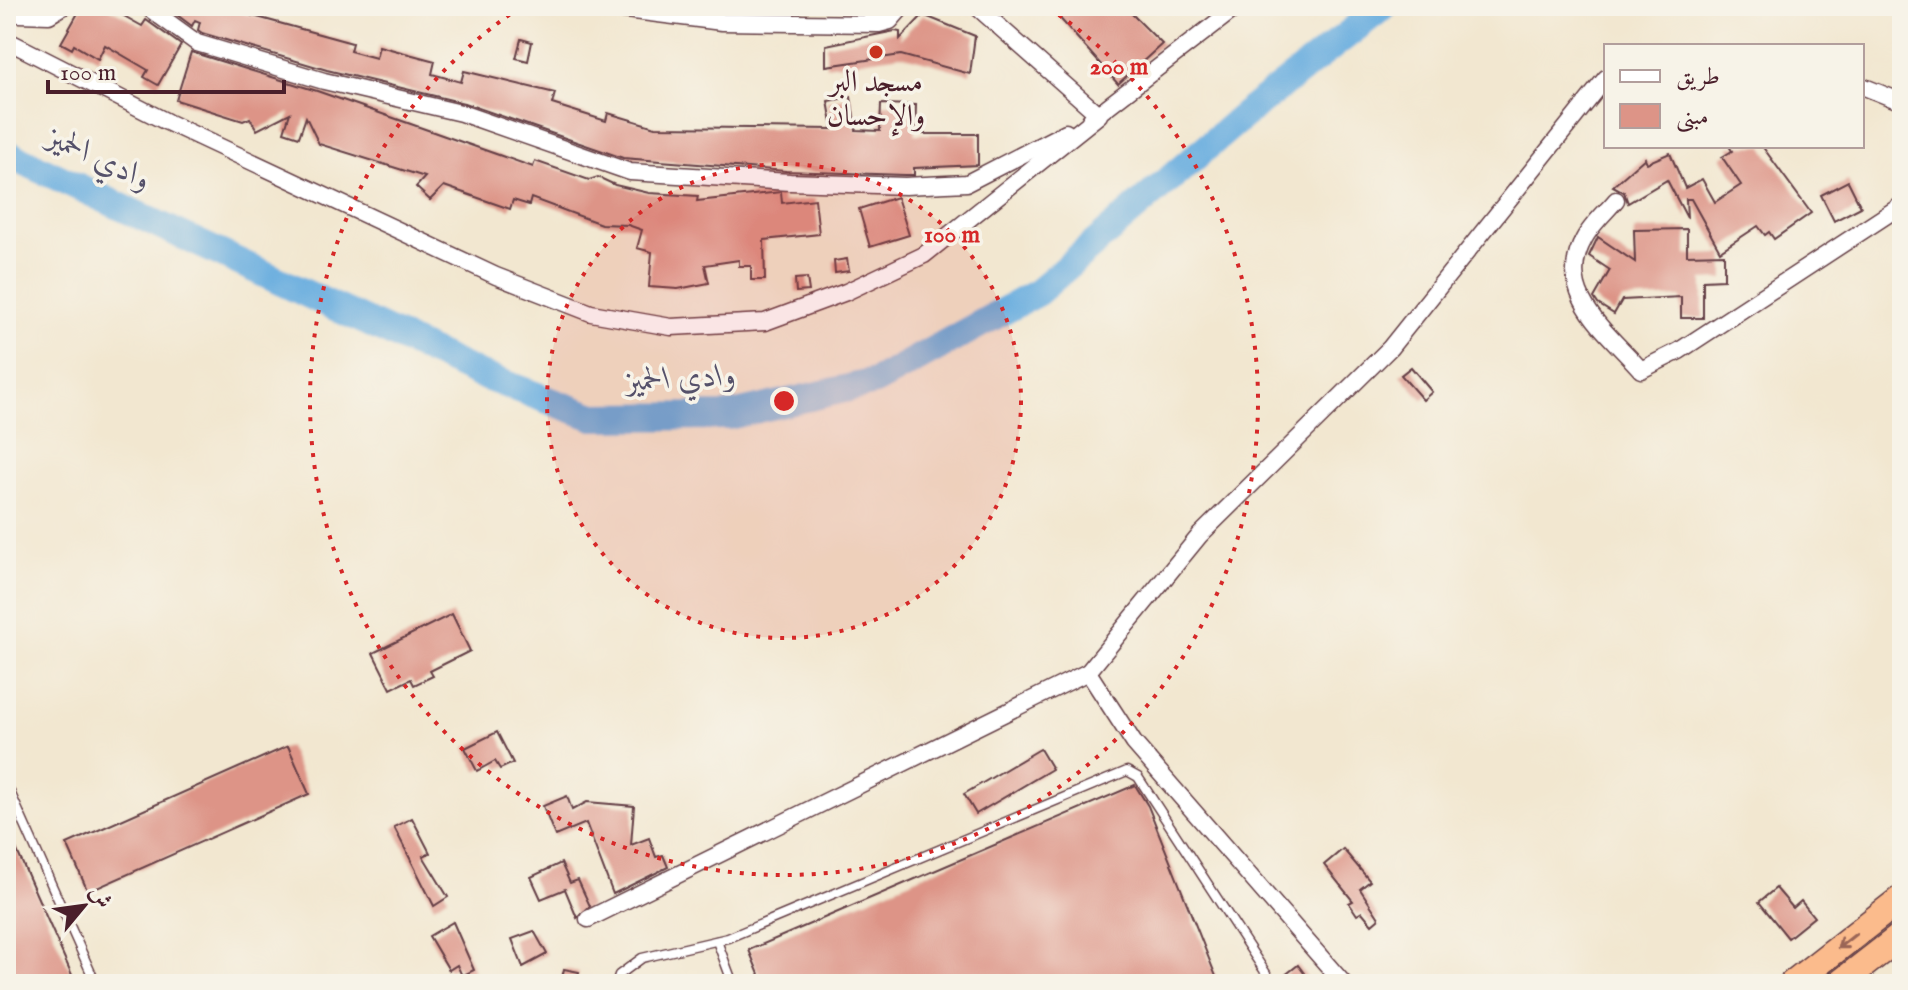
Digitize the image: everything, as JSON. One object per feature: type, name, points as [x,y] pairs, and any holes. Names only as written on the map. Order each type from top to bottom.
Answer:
[{"type":"highway","points":[[1792,984],[1902,898]]},
{"type":"highway","points":[[1839,984],[1902,935]]},
{"type":"street","points":[[11,6],[19,14],[49,15],[64,6]]},
{"type":"street","points":[[146,6],[197,43],[324,81],[461,113],[630,172],[890,186],[967,183],[1099,115]]},
{"type":"street","points":[[722,22],[740,6]]},
{"type":"street","points":[[595,7],[722,22],[879,24],[890,21],[903,6]]},
{"type":"street","points":[[976,6],[1099,115]]},
{"type":"street","points":[[6,40],[167,122],[496,276],[591,313],[671,327],[765,322],[846,292],[924,255],[1238,6]]},
{"type":"street","points":[[588,919],[1088,672],[1200,535],[1390,348],[1604,80]]},
{"type":"street","points":[[1864,87],[1902,102]]},
{"type":"street","points":[[1616,200],[1584,239],[1576,281],[1585,309],[1641,370],[1679,351],[1902,205]]},
{"type":"street","points":[[1088,672],[1134,743],[1344,984]]},
{"type":"lane","points":[[616,984],[619,975],[642,958],[717,941],[1127,771],[1138,777],[1273,984]]},
{"type":"lane","points":[[6,783],[96,984]]},
{"type":"lane","points":[[717,941],[733,984]]},
{"type":"building","points":[[82,6],[106,6],[142,26],[146,20],[181,45],[158,85],[144,77],[148,70],[105,45],[98,59],[74,45],[72,49],[61,43]]},
{"type":"building","points":[[165,6],[241,6],[239,12],[352,43],[350,51],[376,58],[379,46],[435,61],[432,74],[461,82],[464,71],[555,93],[552,104],[606,121],[608,113],[655,127],[833,129],[828,101],[851,97],[856,130],[880,131],[881,104],[916,105],[915,134],[978,134],[978,165],[914,168],[914,175],[905,175],[786,171],[623,158],[464,103],[327,70],[202,33],[198,30],[200,22],[195,20],[192,26]]},
{"type":"building","points":[[1049,6],[1124,6],[1162,44],[1118,84]]},
{"type":"building","points":[[923,15],[975,36],[970,74],[901,55],[826,66],[826,45],[895,31],[900,32],[900,39]]},
{"type":"building","points":[[521,39],[532,42],[528,61],[516,58]]},
{"type":"building","points":[[191,52],[317,91],[533,167],[535,161],[589,180],[598,177],[615,185],[649,193],[698,196],[697,201],[781,192],[782,203],[815,199],[819,234],[764,240],[765,280],[751,280],[751,266],[739,266],[739,260],[705,265],[709,283],[678,289],[649,287],[652,252],[637,248],[642,230],[628,225],[601,224],[531,198],[529,205],[513,200],[510,209],[444,186],[430,200],[416,187],[425,177],[319,144],[306,117],[299,137],[284,132],[290,113],[257,130],[250,118],[243,121],[176,100]]},
{"type":"building","points":[[1730,148],[1763,148],[1811,213],[1774,239],[1769,232],[1765,235],[1758,226],[1720,251],[1691,199],[1686,199],[1687,218],[1667,180],[1628,203],[1624,192],[1613,186],[1645,158],[1647,163],[1670,153],[1685,188],[1702,179],[1715,202],[1741,185],[1722,157],[1732,151]]},
{"type":"building","points":[[1848,181],[1861,207],[1834,221],[1821,195]]},
{"type":"building","points":[[897,197],[909,235],[870,247],[859,209]]},
{"type":"building","points":[[1687,229],[1687,255],[1724,254],[1724,279],[1703,280],[1703,318],[1681,318],[1681,297],[1622,300],[1614,314],[1598,304],[1594,298],[1610,270],[1589,256],[1598,237],[1635,262],[1634,230]]},
{"type":"building","points":[[847,259],[849,271],[835,273],[834,261]]},
{"type":"building","points":[[807,278],[809,291],[796,292],[795,279]]},
{"type":"building","points":[[1411,367],[1432,392],[1423,400],[1401,375]]},
{"type":"building","points":[[452,614],[470,651],[430,671],[433,676],[414,685],[411,679],[391,689],[373,653]]},
{"type":"building","points":[[497,732],[513,763],[500,769],[495,761],[477,771],[465,748]]},
{"type":"building","points":[[288,746],[309,794],[88,892],[67,844]]},
{"type":"building","points":[[1040,749],[1052,769],[976,814],[964,794]]},
{"type":"building","points":[[1135,785],[1148,806],[1219,984],[763,984],[749,950]]},
{"type":"building","points":[[567,796],[572,810],[587,802],[634,806],[631,845],[649,838],[656,857],[663,855],[668,867],[613,894],[586,823],[555,836],[543,806]]},
{"type":"building","points":[[412,818],[430,853],[423,856],[448,897],[434,906],[394,827]]},
{"type":"building","points":[[6,826],[76,984],[6,984]]},
{"type":"building","points":[[1343,849],[1370,881],[1360,889],[1379,918],[1372,924],[1362,912],[1357,915],[1349,903],[1353,901],[1324,865]]},
{"type":"building","points":[[561,863],[570,883],[578,880],[590,906],[577,918],[565,889],[541,899],[531,877]]},
{"type":"building","points":[[1776,888],[1793,908],[1801,901],[1814,917],[1788,938],[1759,902]]},
{"type":"building","points":[[453,922],[474,970],[462,976],[457,965],[449,970],[429,936]]},
{"type":"building","points":[[534,931],[547,954],[523,967],[512,939]]},
{"type":"building","points":[[1298,965],[1307,977],[1299,984],[1280,984],[1279,980]]},
{"type":"building","points":[[564,969],[579,972],[576,984],[561,982]]},
{"type":"waterway","name":"وادي الحميز","points":[[6,153],[478,374],[594,417],[728,416],[875,382],[1038,292],[1244,115],[1384,6]]},
{"type":"place","name":"مسجد البر والإحسان","points":[[876,52]]}]
